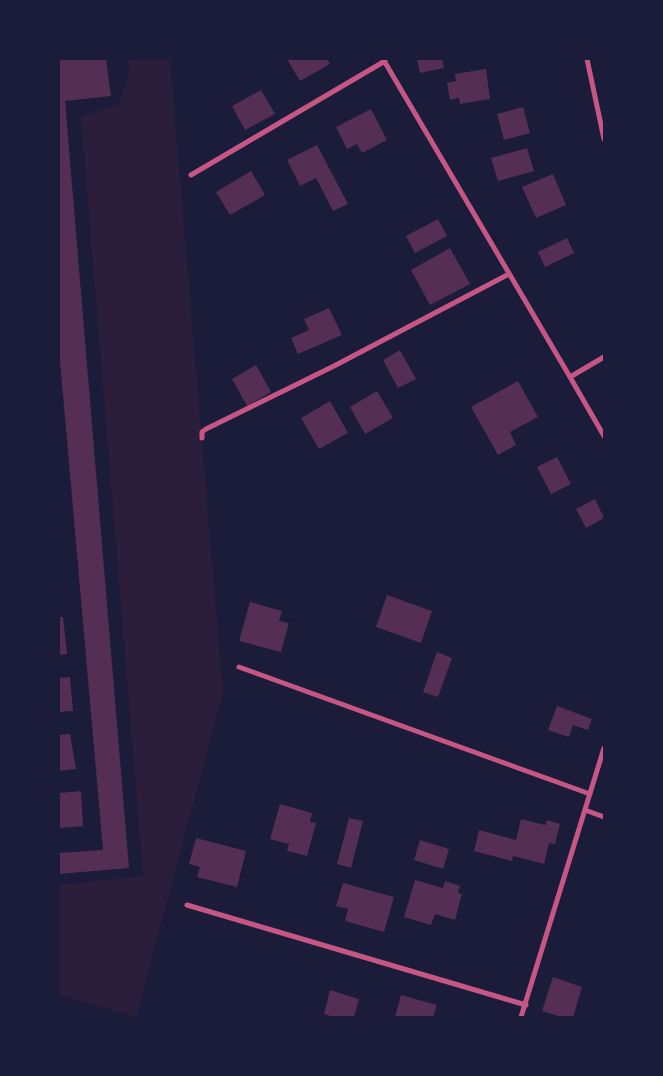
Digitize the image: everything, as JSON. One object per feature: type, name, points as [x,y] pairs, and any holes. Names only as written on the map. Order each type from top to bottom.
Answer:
[{"type":"street","points":[[587,59],[604,139]]},
{"type":"street","points":[[191,176],[384,60],[604,436]]},
{"type":"street","points":[[202,438],[202,432],[206,429],[334,366],[508,274]]},
{"type":"street","points":[[570,376],[604,357]]},
{"type":"street","points":[[240,667],[590,794]]},
{"type":"street","points":[[521,1017],[604,748]]},
{"type":"street","points":[[585,810],[604,816]]},
{"type":"street","points":[[187,905],[526,1005]]},
{"type":"shaded area","points":[[128,59],[170,59],[223,693],[136,1017],[59,995],[59,885],[143,876],[81,117],[118,105],[129,74]]},
{"type":"building","points":[[59,59],[106,59],[111,96],[65,101],[129,868],[59,874],[59,853],[103,850],[59,349]]},
{"type":"building","points":[[287,59],[327,59],[330,64],[300,81]]},
{"type":"building","points":[[417,59],[442,59],[444,68],[420,73]]},
{"type":"building","points":[[486,69],[490,99],[460,104],[459,98],[450,100],[447,83],[456,81],[455,74]]},
{"type":"building","points":[[261,90],[275,114],[245,130],[232,106]]},
{"type":"building","points":[[523,107],[530,133],[504,140],[497,114]]},
{"type":"building","points":[[371,109],[387,140],[362,153],[357,144],[347,149],[336,127]]},
{"type":"building","points":[[317,145],[348,204],[333,211],[316,178],[300,186],[287,160]]},
{"type":"building","points":[[527,148],[534,171],[498,181],[491,158]]},
{"type":"building","points":[[251,171],[265,195],[230,215],[216,192]]},
{"type":"building","points":[[553,174],[566,205],[536,218],[522,187]]},
{"type":"building","points":[[438,219],[447,236],[415,253],[406,236]]},
{"type":"building","points":[[567,238],[574,253],[545,267],[538,252]]},
{"type":"building","points":[[450,248],[470,284],[430,305],[411,270]]},
{"type":"building","points":[[329,308],[342,335],[298,354],[291,338],[309,330],[304,319]]},
{"type":"building","points":[[400,350],[416,379],[398,388],[383,360]]},
{"type":"building","points":[[256,365],[271,392],[247,406],[232,379]]},
{"type":"building","points":[[518,381],[538,417],[510,432],[516,445],[498,455],[471,407]]},
{"type":"building","points":[[377,391],[393,418],[365,434],[350,407]]},
{"type":"building","points":[[330,401],[348,433],[319,449],[301,418]]},
{"type":"building","points":[[557,457],[571,484],[551,494],[537,467]]},
{"type":"building","points":[[595,499],[604,518],[586,528],[576,509]]},
{"type":"building","points":[[387,595],[432,611],[421,643],[376,627]]},
{"type":"building","points":[[250,602],[282,611],[279,621],[289,623],[281,652],[239,641]]},
{"type":"building","points":[[59,617],[63,617],[67,654],[59,655]]},
{"type":"building","points":[[437,652],[452,658],[438,697],[423,692]]},
{"type":"building","points":[[70,677],[73,711],[59,712],[59,678]]},
{"type":"building","points":[[557,706],[592,719],[588,730],[573,725],[569,737],[548,730]]},
{"type":"building","points":[[70,734],[76,769],[59,771],[59,735]]},
{"type":"building","points":[[81,791],[83,826],[59,828],[59,793]]},
{"type":"building","points":[[280,804],[312,813],[310,822],[316,823],[307,856],[287,851],[289,844],[270,839]]},
{"type":"building","points":[[349,818],[363,821],[351,868],[337,864]]},
{"type":"building","points":[[521,819],[545,825],[547,820],[560,824],[555,844],[549,843],[544,864],[513,856],[512,861],[474,851],[479,830],[516,840]]},
{"type":"building","points":[[196,838],[246,851],[237,887],[197,877],[200,867],[189,864]]},
{"type":"building","points":[[420,840],[449,849],[443,869],[414,860]]},
{"type":"building","points":[[415,880],[443,888],[445,881],[460,886],[458,893],[462,894],[455,920],[435,914],[431,925],[404,917]]},
{"type":"building","points":[[343,883],[394,897],[384,932],[345,921],[348,909],[336,906]]},
{"type":"building","points":[[553,977],[582,987],[573,1017],[561,1017],[542,1011]]},
{"type":"building","points":[[330,990],[359,999],[354,1017],[334,1017],[324,1014]]},
{"type":"building","points":[[401,995],[437,1005],[433,1017],[395,1017]]}]
